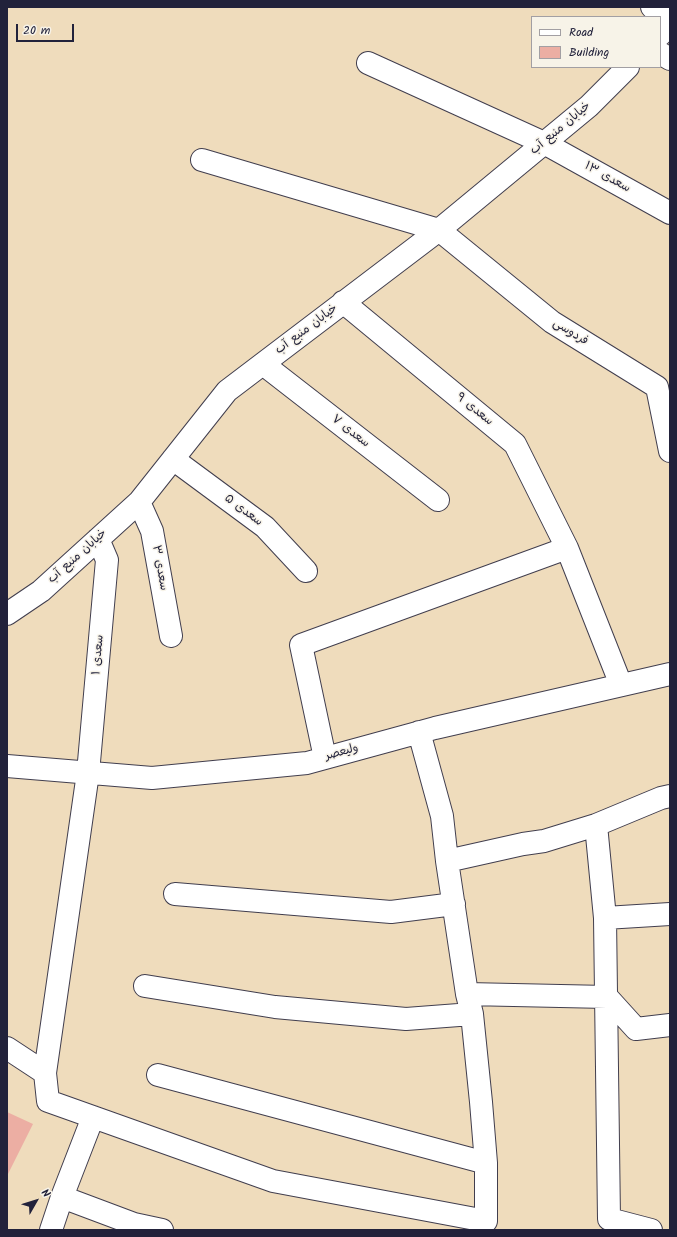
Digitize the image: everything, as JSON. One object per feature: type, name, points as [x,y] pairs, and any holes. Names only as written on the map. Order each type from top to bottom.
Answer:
[{"type":"street","points":[[652,7],[670,13]]},
{"type":"street","points":[[661,34],[670,25]]},
{"type":"street","points":[[661,54],[670,59]]},
{"type":"street","name":"سعدی ۱۳","points":[[368,63],[544,143],[670,213]]},
{"type":"street","name":"خیابان منبع آب","points":[[7,614],[41,591],[139,502],[226,391],[438,230],[589,106],[627,68]]},
{"type":"street","points":[[202,160],[438,230]]},
{"type":"street","name":"فردوسی","points":[[438,230],[552,322],[657,387],[670,451]]},
{"type":"street","name":"سعدی ۹","points":[[343,302],[515,444],[568,548],[621,685]]},
{"type":"street","name":"سعدی ۷","points":[[263,364],[438,500]]},
{"type":"street","name":"سعدی ۵","points":[[173,459],[265,527],[306,571]]},
{"type":"street","name":"سعدی ۳","points":[[139,502],[152,531],[171,636]]},
{"type":"street","name":"سعدی ۱","points":[[93,1117],[48,1101],[45,1073],[88,773],[107,560],[98,539]]},
{"type":"street","points":[[325,758],[301,645],[568,548]]},
{"type":"street","name":"ولیعصر","points":[[7,766],[152,778],[307,763],[420,732],[670,674]]},
{"type":"street","points":[[51,1230],[93,1117],[273,1181],[486,1221],[486,1163],[482,1102],[469,1004],[447,861],[442,816],[420,732]]},
{"type":"street","points":[[447,861],[523,844],[544,841],[596,825],[661,798],[670,796]]},
{"type":"street","points":[[596,825],[606,918],[609,1219],[651,1230]]},
{"type":"street","points":[[175,894],[391,912],[454,904]]},
{"type":"street","points":[[606,918],[670,914]]},
{"type":"street","points":[[145,986],[275,1007],[406,1019],[469,1004],[607,997]]},
{"type":"street","points":[[607,997],[636,1029],[670,1025]]},
{"type":"street","points":[[7,1048],[45,1073]]},
{"type":"street","points":[[158,1075],[486,1163]]},
{"type":"street","points":[[62,1197],[134,1227],[162,1230]]},
{"type":"building","points":[[7,1112],[33,1124],[7,1176]]}]
